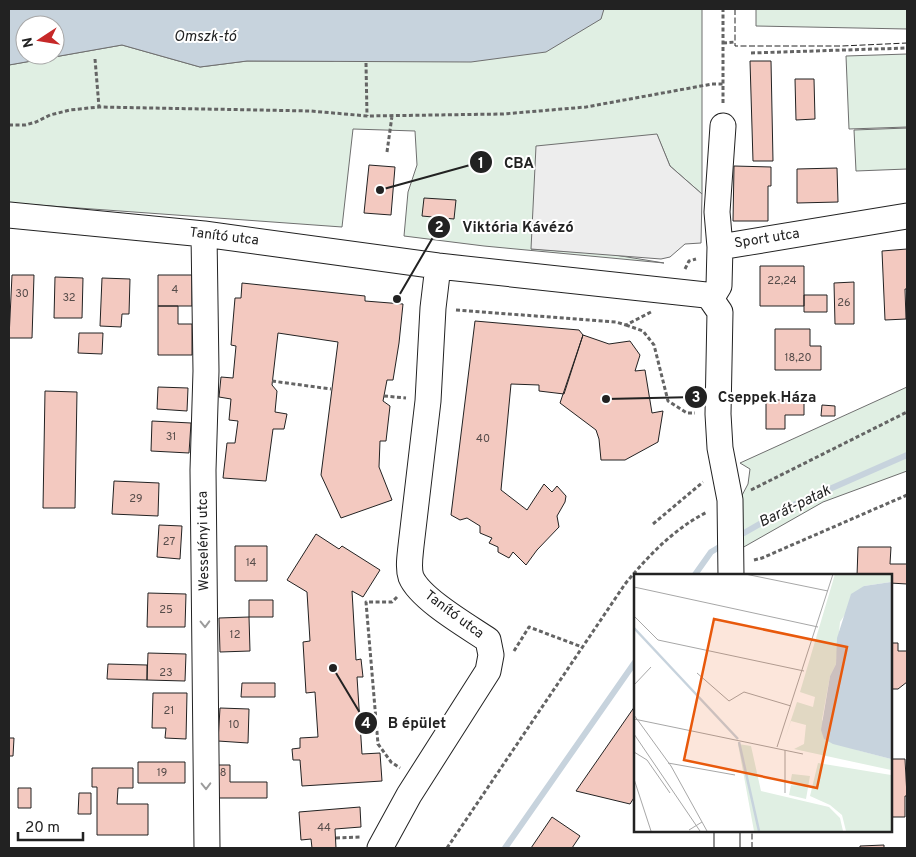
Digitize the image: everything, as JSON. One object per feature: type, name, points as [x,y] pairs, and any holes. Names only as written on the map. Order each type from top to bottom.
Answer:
[{"type":"street","points":[[720,247],[717,212],[722,126]]},
{"type":"street","name":"Tanító utca","points":[[9,215],[204,234],[438,266],[684,292],[706,295],[712,299]]},
{"type":"street","name":"Sport utca","points":[[712,299],[719,286],[720,247],[907,216]]},
{"type":"street","name":"Wesselényi utca","points":[[204,234],[206,371],[203,470],[206,848]]},
{"type":"street","name":"Tanító utca","points":[[380,848],[418,780],[488,671],[492,655],[488,640],[430,600],[411,577],[410,555],[428,401],[433,308],[438,266]]},
{"type":"street","points":[[712,299],[720,312],[718,414],[720,448],[730,506],[736,568]]},
{"type":"street","points":[[726,848],[727,832]]},
{"type":"path","points":[[722,126],[723,9]]},
{"type":"path","points":[[723,43],[735,42]]},
{"type":"path","points":[[751,53],[907,48]]},
{"type":"path","points":[[95,59],[99,106]]},
{"type":"path","points":[[366,63],[367,116]]},
{"type":"path","points":[[9,125],[25,125],[50,115],[99,106],[310,111],[367,116],[503,114],[586,107],[712,84],[723,84]]},
{"type":"path","points":[[387,152],[392,116]]},
{"type":"path","points":[[626,325],[643,331],[654,345],[668,402],[687,413],[718,414]]},
{"type":"path","points":[[272,381],[332,389]]},
{"type":"path","points":[[447,848],[625,584],[655,550],[674,532],[691,520],[730,506],[907,412]]},
{"type":"path","points":[[653,524],[707,479],[724,473]]},
{"type":"path","points":[[736,568],[907,495]]},
{"type":"path","points":[[414,582],[392,602],[366,602],[378,744],[391,762],[418,780]]},
{"type":"path","points":[[488,640],[511,655],[529,627],[582,647]]},
{"type":"green space","points":[[492,9],[702,9],[702,194],[670,166],[657,135],[531,249],[609,254],[664,263],[484,246],[404,236],[408,192],[417,165],[415,131],[353,129],[342,227],[9,203],[9,65],[65,65],[65,55],[122,45],[200,67],[247,61],[333,61]]},
{"type":"green space","points":[[756,9],[907,9],[907,29],[756,26]]},
{"type":"green space","points":[[907,54],[907,127],[849,129],[846,56]]},
{"type":"green space","points":[[907,128],[907,169],[856,171],[854,130]]},
{"type":"green space","points":[[907,387],[907,471],[823,502],[742,548],[739,501],[748,484],[750,469],[740,463]]},
{"type":"shaded area","points":[[657,134],[670,166],[702,194],[701,243],[685,244],[670,257],[661,259],[531,249],[536,146]]},
{"type":"water","name":"Omszk-tó","points":[[9,9],[604,9],[601,19],[546,52],[471,62],[247,61],[200,67],[122,45],[65,55],[65,15],[15,15],[15,64],[9,65]]},
{"type":"building","points":[[750,61],[771,61],[773,161],[753,161]]},
{"type":"building","points":[[795,79],[814,79],[815,119],[796,120]]},
{"type":"building","points":[[369,165],[395,167],[391,215],[364,213]]},
{"type":"building","points":[[734,166],[771,167],[771,186],[768,186],[768,221],[733,221]]},
{"type":"building","points":[[837,168],[838,202],[797,203],[797,169]]},
{"type":"building","points":[[424,198],[456,200],[454,219],[422,216]]},
{"type":"building","points":[[907,249],[906,319],[885,320],[882,251]]},
{"type":"building","points":[[760,266],[804,266],[804,306],[760,306]]},
{"type":"building","points":[[12,275],[34,275],[32,338],[9,338]]},
{"type":"building","points":[[158,275],[192,275],[192,306],[158,306]]},
{"type":"building","points":[[55,277],[83,278],[82,318],[54,318]]},
{"type":"building","points":[[102,278],[130,279],[129,314],[122,314],[121,327],[100,326]]},
{"type":"building","points":[[854,282],[854,324],[835,324],[834,283]]},
{"type":"building","points":[[242,283],[365,296],[365,301],[403,304],[393,380],[387,380],[383,401],[390,406],[386,441],[380,441],[379,467],[392,500],[341,518],[321,475],[338,342],[278,333],[272,385],[277,391],[275,412],[287,414],[284,429],[273,429],[266,481],[223,478],[227,443],[235,443],[238,421],[229,420],[231,399],[219,397],[221,377],[233,378],[236,346],[231,345],[235,298],[241,298]]},
{"type":"building","points":[[804,295],[827,295],[827,312],[804,312]]},
{"type":"building","points":[[158,306],[178,306],[178,324],[192,324],[192,355],[158,355]]},
{"type":"building","points":[[475,321],[579,330],[583,335],[564,394],[539,391],[539,385],[511,384],[501,490],[527,510],[544,484],[552,492],[557,486],[566,496],[565,502],[557,516],[559,527],[537,550],[526,565],[513,552],[509,558],[498,552],[498,547],[489,543],[492,538],[480,533],[480,526],[467,518],[460,520],[451,515]]},
{"type":"building","points":[[775,329],[810,329],[810,346],[821,346],[821,370],[775,370]]},
{"type":"building","points":[[79,333],[103,333],[102,354],[78,353]]},
{"type":"building","points":[[583,335],[609,344],[630,341],[640,355],[635,371],[645,370],[652,413],[663,411],[658,442],[625,460],[601,460],[596,430],[560,403]]},
{"type":"building","points":[[158,387],[188,388],[187,411],[157,409]]},
{"type":"building","points":[[45,391],[77,392],[75,508],[43,508]]},
{"type":"building","points":[[766,400],[804,400],[804,415],[785,415],[785,429],[766,429]]},
{"type":"building","points":[[822,405],[835,406],[835,416],[821,416]]},
{"type":"building","points":[[152,421],[191,423],[189,453],[151,451]]},
{"type":"building","points":[[114,481],[159,483],[158,516],[112,514]]},
{"type":"building","points":[[159,525],[182,526],[180,559],[157,557]]},
{"type":"building","points":[[316,534],[339,549],[342,546],[380,570],[363,597],[352,591],[356,660],[361,659],[363,677],[357,677],[362,754],[380,753],[382,781],[302,786],[300,760],[293,760],[292,749],[300,748],[300,738],[318,737],[315,692],[306,693],[303,642],[310,641],[307,592],[287,580]]},
{"type":"building","points":[[235,546],[267,546],[267,581],[235,581]]},
{"type":"building","points":[[858,547],[891,547],[890,564],[907,564],[907,584],[891,583],[891,574],[857,574]]},
{"type":"building","points":[[148,593],[186,594],[185,627],[147,627]]},
{"type":"building","points":[[249,600],[273,600],[273,617],[249,617]]},
{"type":"building","points":[[249,617],[250,651],[220,652],[219,618]]},
{"type":"building","points":[[891,643],[898,643],[898,651],[907,651],[907,682],[898,689],[891,689]]},
{"type":"building","points":[[148,653],[186,654],[185,681],[147,680]]},
{"type":"building","points":[[108,664],[147,665],[147,680],[107,679]]},
{"type":"building","points":[[242,683],[275,683],[275,697],[241,697]]},
{"type":"building","points":[[153,693],[187,693],[186,739],[165,738],[166,728],[152,728]]},
{"type":"building","points":[[634,707],[634,798],[630,804],[576,791]]},
{"type":"building","points":[[220,708],[249,709],[248,743],[218,741]]},
{"type":"building","points":[[9,738],[14,738],[13,756],[9,756]]},
{"type":"building","points":[[891,759],[905,759],[907,796],[905,796],[905,817],[891,817]]},
{"type":"building","points":[[138,762],[185,762],[185,783],[138,783]]},
{"type":"building","points":[[215,765],[230,765],[230,782],[267,782],[267,798],[216,798]]},
{"type":"building","points":[[92,768],[133,768],[133,788],[118,788],[117,804],[148,804],[148,835],[97,835],[97,787],[92,787]]},
{"type":"building","points":[[18,788],[31,788],[31,808],[18,808]]},
{"type":"building","points":[[79,793],[91,793],[91,814],[78,814]]},
{"type":"building","points":[[360,807],[361,827],[335,829],[336,848],[312,848],[311,839],[301,840],[299,812]]},
{"type":"building","points":[[552,817],[580,836],[572,848],[531,848]]},
{"type":"building","points":[[884,845],[884,848],[860,848],[860,846]]},
{"type":"waterway","name":"Barát-patak","points":[[737,537],[791,506],[907,455]]},
{"type":"waterway","name":"Barát-patak","points":[[695,574],[711,552],[726,543]]},
{"type":"waterway","name":"Barát-patak","points":[[505,848],[634,663]]},
{"type":"fence","points":[[735,9],[735,46],[842,46],[907,43]]},
{"type":"fence","points":[[752,832],[752,848]]},
{"type":"place","name":"CBA","points":[[380,190]]},
{"type":"place","name":"Viktória Kávézó","points":[[397,299]]},
{"type":"place","name":"Cseppek Háza","points":[[606,399]]},
{"type":"place","name":"B épület","points":[[333,668]]}]
